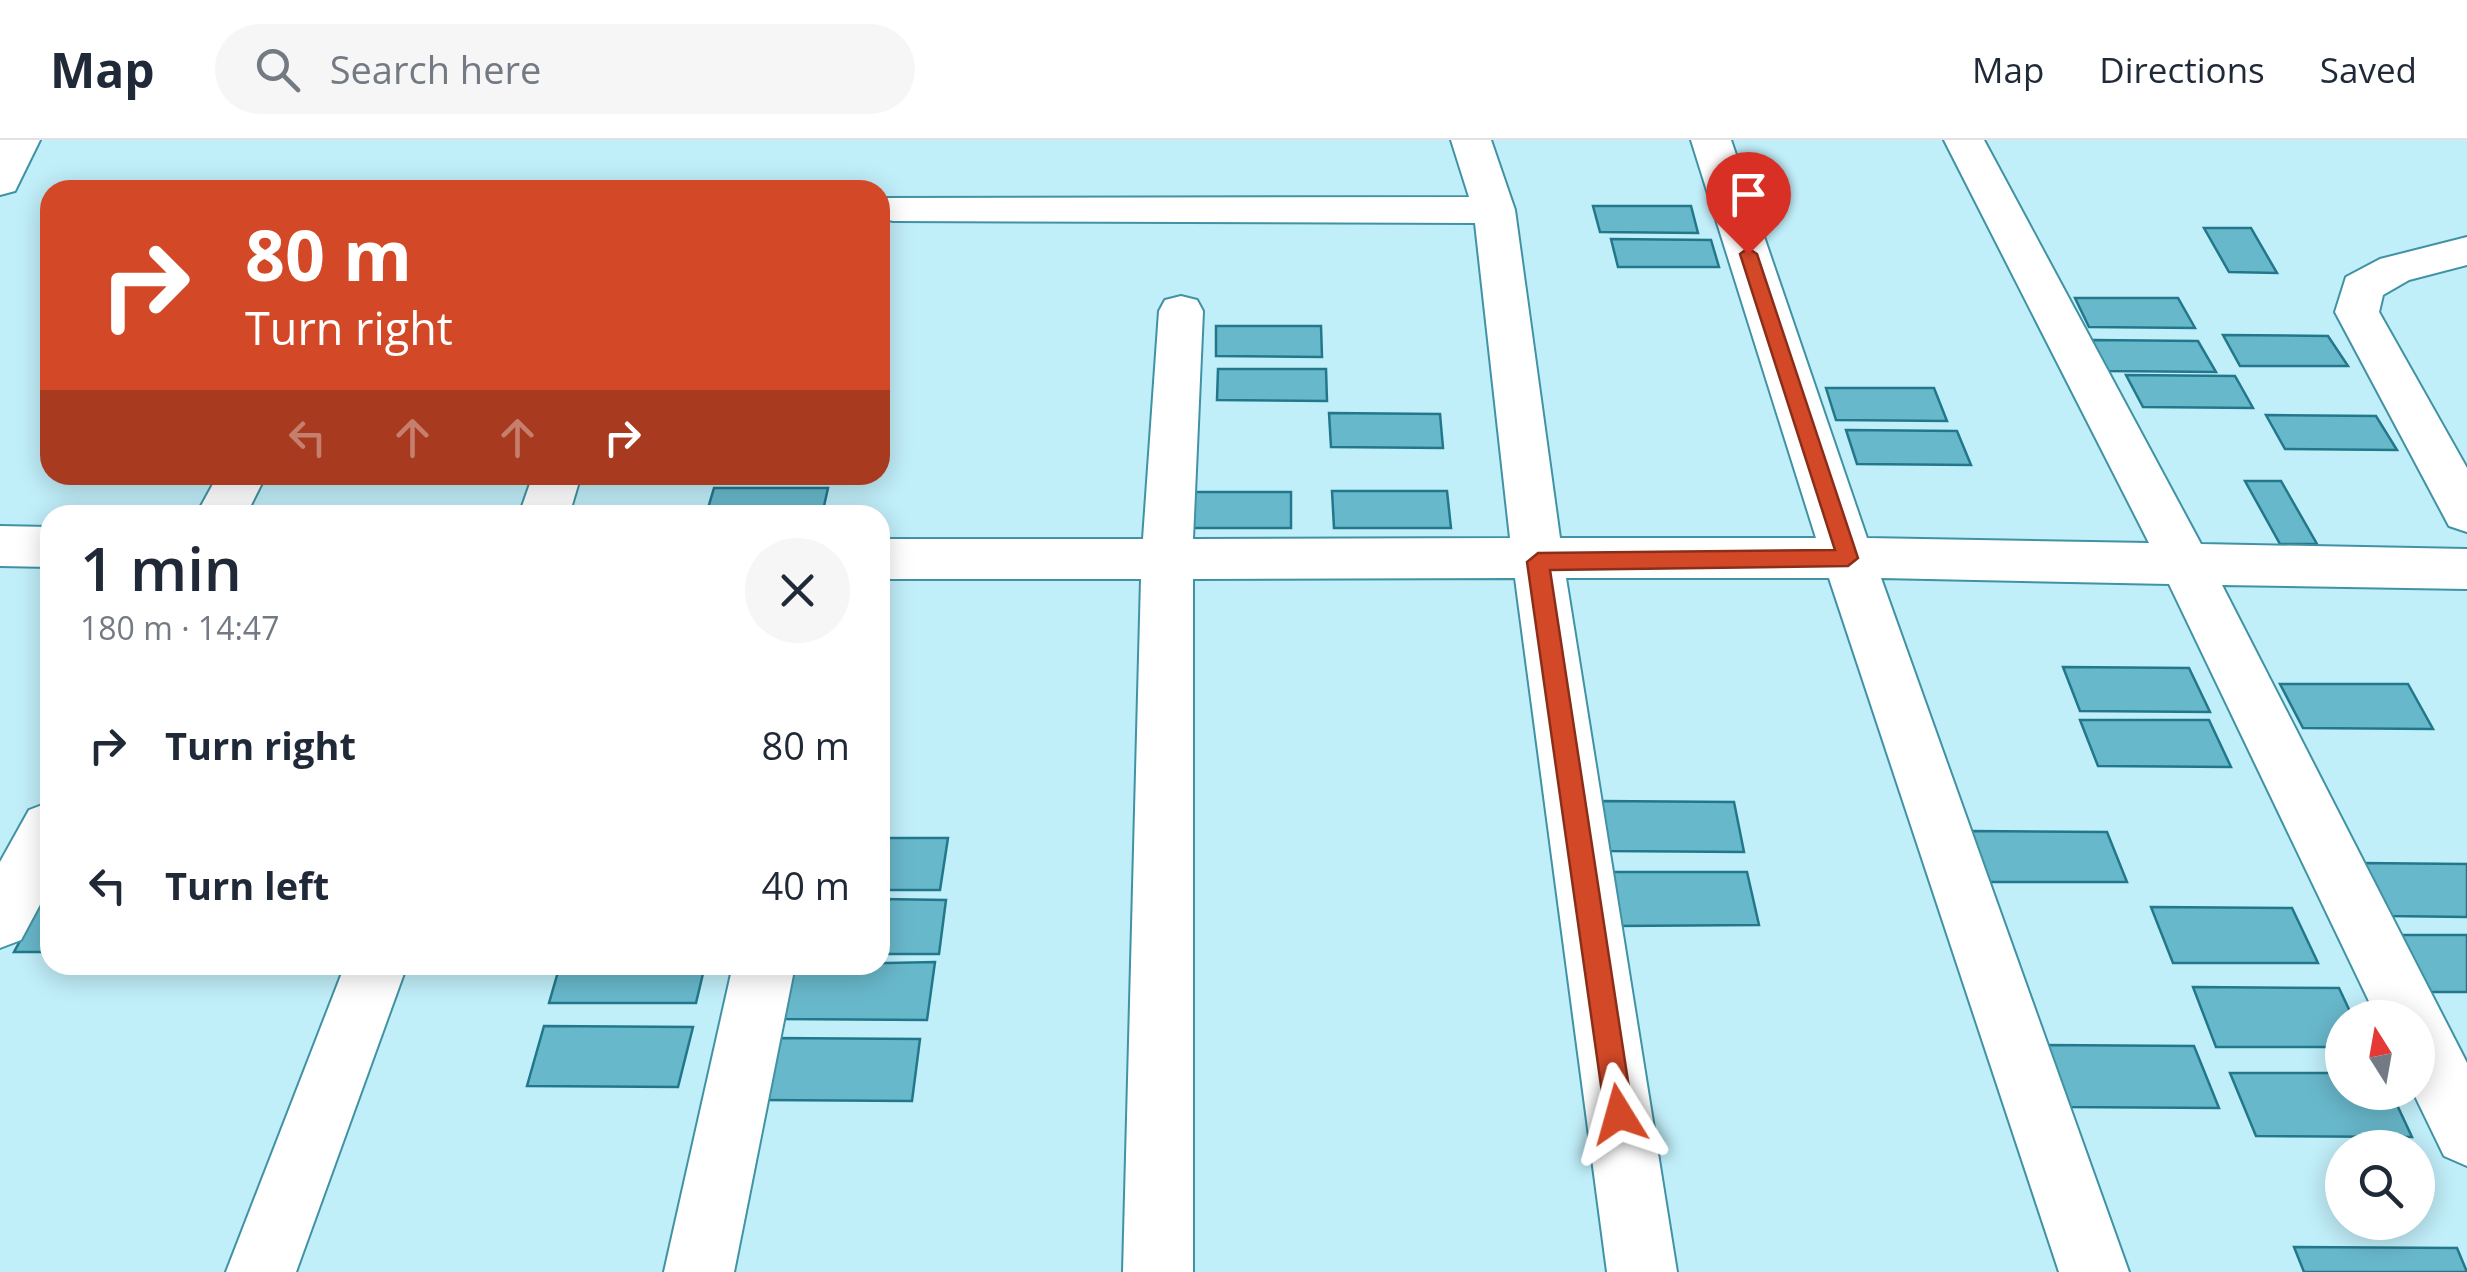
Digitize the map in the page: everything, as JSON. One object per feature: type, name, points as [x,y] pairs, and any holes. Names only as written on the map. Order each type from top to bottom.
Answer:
[{"type":"street","points":[[0,182],[20,140]]},
{"type":"street","points":[[1470,140],[1494,210],[1538,562],[1642,1272]]},
{"type":"street","points":[[1711,140],[1848,558],[2094,1272]]},
{"type":"street","points":[[1964,140],[2185,564],[2401,1000]]},
{"type":"street","points":[[894,208],[1494,210]]},
{"type":"street","points":[[2467,250],[2395,269],[2362,287],[2357,312],[2467,513]]},
{"type":"street","points":[[1158,1272],[1166,560],[1182,311]]},
{"type":"street","points":[[0,546],[40,548]]},
{"type":"street","points":[[890,559],[1538,562],[1848,558],[2467,569]]},
{"type":"street","points":[[0,920],[40,846]]},
{"type":"street","points":[[261,1272],[372,975]]},
{"type":"street","points":[[699,1272],[762,975]]},
{"type":"street","points":[[2435,1068],[2467,1133]]},
{"type":"building","points":[[1593,206],[1691,206],[1698,233],[1600,232]]},
{"type":"building","points":[[2204,228],[2251,228],[2277,273],[2229,272]]},
{"type":"building","points":[[1611,239],[1711,240],[1719,267],[1618,267]]},
{"type":"building","points":[[2075,298],[2178,298],[2195,328],[2089,327]]},
{"type":"building","points":[[1216,326],[1321,326],[1322,357],[1216,356]]},
{"type":"building","points":[[2223,335],[2328,336],[2348,366],[2240,366]]},
{"type":"building","points":[[2092,340],[2198,341],[2216,372],[2107,371]]},
{"type":"building","points":[[1218,369],[1326,369],[1327,401],[1217,400]]},
{"type":"building","points":[[2126,375],[2235,376],[2253,408],[2143,407]]},
{"type":"building","points":[[1826,388],[1934,388],[1947,421],[1836,420]]},
{"type":"building","points":[[1329,413],[1440,414],[1443,448],[1331,447]]},
{"type":"building","points":[[2266,415],[2376,416],[2397,450],[2285,449]]},
{"type":"building","points":[[1846,430],[1957,431],[1971,465],[1857,464]]},
{"type":"building","points":[[2245,481],[2281,481],[2317,544],[2280,544]]},
{"type":"building","points":[[714,488],[828,488],[824,505],[709,505]]},
{"type":"building","points":[[1332,491],[1447,491],[1451,528],[1334,528]]},
{"type":"building","points":[[1176,492],[1291,492],[1291,528],[1174,528]]},
{"type":"building","points":[[2063,667],[2189,668],[2210,712],[2080,711]]},
{"type":"building","points":[[2280,684],[2408,684],[2433,729],[2303,728]]},
{"type":"building","points":[[2080,720],[2209,720],[2231,767],[2098,766]]},
{"type":"building","points":[[1599,801],[1734,802],[1744,852],[1606,851]]},
{"type":"building","points":[[1971,831],[2107,832],[2127,882],[1988,882]]},
{"type":"building","points":[[890,838],[948,838],[940,890],[890,890]]},
{"type":"building","points":[[2360,863],[2467,864],[2467,917],[2387,916]]},
{"type":"building","points":[[1608,872],[1747,872],[1759,925],[1616,926]]},
{"type":"building","points":[[890,899],[946,900],[939,954],[890,954]]},
{"type":"building","points":[[40,904],[40,952],[14,952]]},
{"type":"building","points":[[2151,907],[2292,908],[2318,963],[2173,963]]},
{"type":"building","points":[[2396,935],[2467,935],[2467,992],[2424,992]]},
{"type":"building","points":[[935,962],[927,1020],[780,1019],[788,975],[890,975],[890,963]]},
{"type":"building","points":[[557,975],[703,975],[696,1003],[549,1003]]},
{"type":"building","points":[[2193,987],[2339,988],[2345,1000],[2325,1000],[2325,1047],[2216,1047]]},
{"type":"building","points":[[544,1026],[693,1027],[678,1087],[527,1086]]},
{"type":"building","points":[[771,1038],[920,1039],[912,1101],[758,1100]]},
{"type":"building","points":[[2044,1045],[2194,1046],[2219,1108],[2064,1107]]},
{"type":"building","points":[[2230,1073],[2325,1073],[2325,1110],[2399,1110],[2409,1130],[2325,1130],[2325,1136],[2256,1136]]},
{"type":"building","points":[[2294,1247],[2457,1248],[2467,1272],[2304,1272]]},
{"type":"route","points":[[1619,1114],[1538,562],[1848,558],[1748,254]]}]
